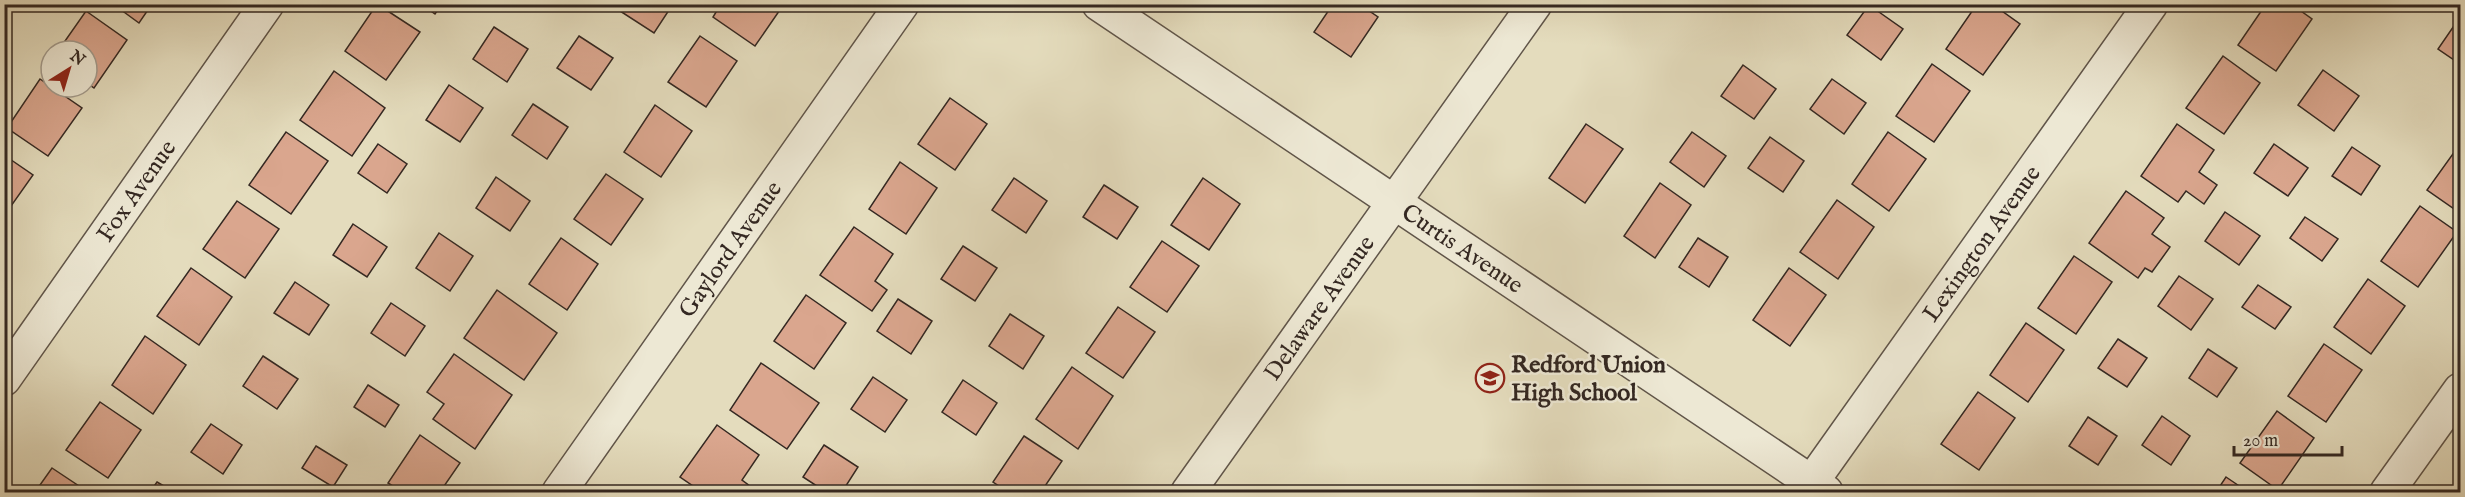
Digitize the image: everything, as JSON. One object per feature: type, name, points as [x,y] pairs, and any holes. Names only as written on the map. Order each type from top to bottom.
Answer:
[{"type":"street","name":"Fox Avenue","points":[[4,379],[267,4]]},
{"type":"street","name":"Gaylord Avenue","points":[[558,492],[902,4]]},
{"type":"street","name":"Curtis Avenue","points":[[1099,4],[1818,488]]},
{"type":"street","name":"Delaware Avenue","points":[[1188,492],[1535,4]]},
{"type":"street","name":"Lexington Avenue","points":[[1818,488],[2151,4]]},
{"type":"street","points":[[2387,492],[2460,390]]},
{"type":"building","points":[[113,4],[152,4],[139,23]]},
{"type":"building","points":[[377,4],[420,32],[386,80],[345,51]]},
{"type":"building","points":[[421,4],[442,4],[435,14]]},
{"type":"building","points":[[625,4],[673,4],[654,33],[620,11]]},
{"type":"building","points":[[721,4],[784,4],[755,46],[713,17]]},
{"type":"building","points":[[1333,4],[1359,4],[1378,17],[1351,57],[1314,32]]},
{"type":"building","points":[[1977,4],[1992,4],[2020,24],[1983,75],[1946,49]]},
{"type":"building","points":[[2266,4],[2291,4],[2312,19],[2276,71],[2238,45]]},
{"type":"building","points":[[1869,5],[1903,29],[1881,60],[1847,35]]},
{"type":"building","points":[[86,11],[127,40],[99,81],[99,39],[66,39]]},
{"type":"building","points":[[2458,20],[2460,22],[2460,64],[2438,49]]},
{"type":"building","points":[[494,27],[528,49],[507,82],[473,59]]},
{"type":"building","points":[[579,36],[613,58],[591,90],[557,68]]},
{"type":"building","points":[[700,36],[737,61],[706,107],[668,82]]},
{"type":"building","points":[[2223,56],[2260,83],[2224,134],[2186,108]]},
{"type":"building","points":[[1932,64],[1970,91],[1934,142],[1896,116]]},
{"type":"building","points":[[1743,65],[1776,89],[1754,119],[1721,96]]},
{"type":"building","points":[[2323,70],[2359,96],[2334,131],[2298,105]]},
{"type":"building","points":[[334,71],[385,108],[352,156],[300,120]]},
{"type":"building","points":[[1832,79],[1866,103],[1844,134],[1810,109]]},
{"type":"building","points":[[39,80],[39,99],[69,99],[82,108],[48,156],[7,128]]},
{"type":"building","points":[[449,85],[483,108],[460,142],[426,120]]},
{"type":"building","points":[[950,98],[987,124],[955,170],[918,144]]},
{"type":"building","points":[[533,104],[568,127],[547,159],[512,135]]},
{"type":"building","points":[[655,105],[692,131],[661,177],[624,152]]},
{"type":"building","points":[[1586,124],[1623,149],[1585,203],[1549,178]]},
{"type":"building","points":[[2177,124],[2214,150],[2199,172],[2217,185],[2204,204],[2186,191],[2178,202],[2141,176]]},
{"type":"building","points":[[286,132],[328,161],[291,214],[249,185]]},
{"type":"building","points":[[1692,132],[1726,156],[1704,187],[1670,162]]},
{"type":"building","points":[[1888,132],[1926,159],[1889,211],[1852,184]]},
{"type":"building","points":[[1770,137],[1804,161],[1783,192],[1748,168]]},
{"type":"building","points":[[378,144],[407,164],[387,193],[358,173]]},
{"type":"building","points":[[2274,144],[2308,168],[2288,196],[2254,173]]},
{"type":"building","points":[[2460,144],[2460,213],[2427,190]]},
{"type":"building","points":[[2352,147],[2380,166],[2361,195],[2332,176]]},
{"type":"building","points":[[4,155],[33,175],[4,216]]},
{"type":"building","points":[[900,162],[937,188],[906,234],[869,209]]},
{"type":"building","points":[[606,174],[643,199],[611,245],[574,219]]},
{"type":"building","points":[[496,177],[530,201],[510,231],[476,208]]},
{"type":"building","points":[[1014,178],[1047,201],[1026,233],[992,210]]},
{"type":"building","points":[[1203,178],[1240,204],[1209,250],[1171,225]]},
{"type":"building","points":[[1660,183],[1691,205],[1655,258],[1624,236]]},
{"type":"building","points":[[1104,185],[1138,207],[1117,239],[1083,217]]},
{"type":"building","points":[[2126,191],[2164,218],[2152,234],[2170,247],[2152,272],[2145,268],[2138,278],[2089,243]]},
{"type":"building","points":[[1837,200],[1874,227],[1838,279],[1800,252]]},
{"type":"building","points":[[237,201],[279,229],[245,278],[203,249]]},
{"type":"building","points":[[2420,206],[2457,232],[2418,287],[2381,261]]},
{"type":"building","points":[[2225,212],[2260,236],[2239,265],[2205,241]]},
{"type":"building","points":[[2305,217],[2338,239],[2322,261],[2290,238]]},
{"type":"building","points":[[353,224],[387,247],[367,277],[333,255]]},
{"type":"building","points":[[854,227],[893,254],[875,281],[887,290],[872,311],[820,275]]},
{"type":"building","points":[[439,233],[473,256],[450,291],[416,268]]},
{"type":"building","points":[[561,238],[598,264],[567,310],[529,284]]},
{"type":"building","points":[[1698,238],[1728,257],[1709,287],[1679,267]]},
{"type":"building","points":[[1162,241],[1199,266],[1167,312],[1130,287]]},
{"type":"building","points":[[963,246],[997,268],[975,301],[941,279]]},
{"type":"building","points":[[2074,256],[2112,282],[2076,334],[2038,308]]},
{"type":"building","points":[[191,268],[232,297],[199,345],[157,316]]},
{"type":"building","points":[[1789,268],[1826,295],[1790,346],[1753,320]]},
{"type":"building","points":[[2179,276],[2213,299],[2191,330],[2158,306]]},
{"type":"building","points":[[2368,279],[2405,306],[2371,354],[2334,327]]},
{"type":"building","points":[[295,282],[329,305],[309,335],[274,313]]},
{"type":"building","points":[[2258,285],[2291,307],[2275,329],[2242,307]]},
{"type":"building","points":[[497,290],[557,333],[524,380],[464,338]]},
{"type":"building","points":[[806,295],[846,323],[814,369],[774,341]]},
{"type":"building","points":[[898,299],[932,321],[911,354],[877,331]]},
{"type":"building","points":[[391,303],[425,326],[405,356],[371,333]]},
{"type":"building","points":[[1118,307],[1155,332],[1123,378],[1086,353]]},
{"type":"building","points":[[1010,314],[1044,336],[1023,369],[989,346]]},
{"type":"building","points":[[2026,323],[2064,350],[2028,402],[1990,375]]},
{"type":"building","points":[[145,336],[186,365],[153,414],[112,385]]},
{"type":"building","points":[[2118,339],[2147,358],[2127,387],[2098,368]]},
{"type":"building","points":[[2324,344],[2362,370],[2326,422],[2288,396]]},
{"type":"building","points":[[2208,349],[2237,368],[2217,397],[2189,378]]},
{"type":"building","points":[[454,354],[512,395],[475,449],[433,419],[444,404],[427,392]]},
{"type":"building","points":[[263,356],[298,379],[277,409],[243,386]]},
{"type":"building","points":[[761,363],[819,403],[787,449],[730,410]]},
{"type":"building","points":[[1072,367],[1113,396],[1078,449],[1036,419]]},
{"type":"building","points":[[873,377],[907,400],[885,432],[851,409]]},
{"type":"building","points":[[963,380],[997,403],[976,435],[942,412]]},
{"type":"building","points":[[368,385],[399,405],[385,427],[354,407]]},
{"type":"building","points":[[1978,392],[2015,418],[1979,470],[1941,444]]},
{"type":"building","points":[[100,402],[141,430],[108,478],[66,450]]},
{"type":"building","points":[[2277,411],[2314,438],[2278,490],[2240,463]]},
{"type":"building","points":[[2162,416],[2190,436],[2171,465],[2142,445]]},
{"type":"building","points":[[2088,417],[2117,436],[2098,465],[2069,446]]},
{"type":"building","points":[[211,424],[242,445],[223,474],[191,452]]},
{"type":"building","points":[[717,425],[759,455],[742,480],[758,492],[702,492],[680,477]]},
{"type":"building","points":[[420,435],[460,463],[440,492],[402,492],[388,483]]},
{"type":"building","points":[[1024,436],[1062,461],[1041,492],[1008,492],[993,482]]},
{"type":"building","points":[[824,445],[858,467],[842,492],[826,492],[803,477]]},
{"type":"building","points":[[316,446],[347,465],[333,487],[302,468]]},
{"type":"building","points":[[52,468],[88,492],[35,492]]},
{"type":"building","points":[[2226,477],[2248,492],[2216,492]]},
{"type":"building","points":[[157,482],[174,492],[150,492]]},
{"type":"place","name":"Redford Union High School","points":[[1490,378]]}]
